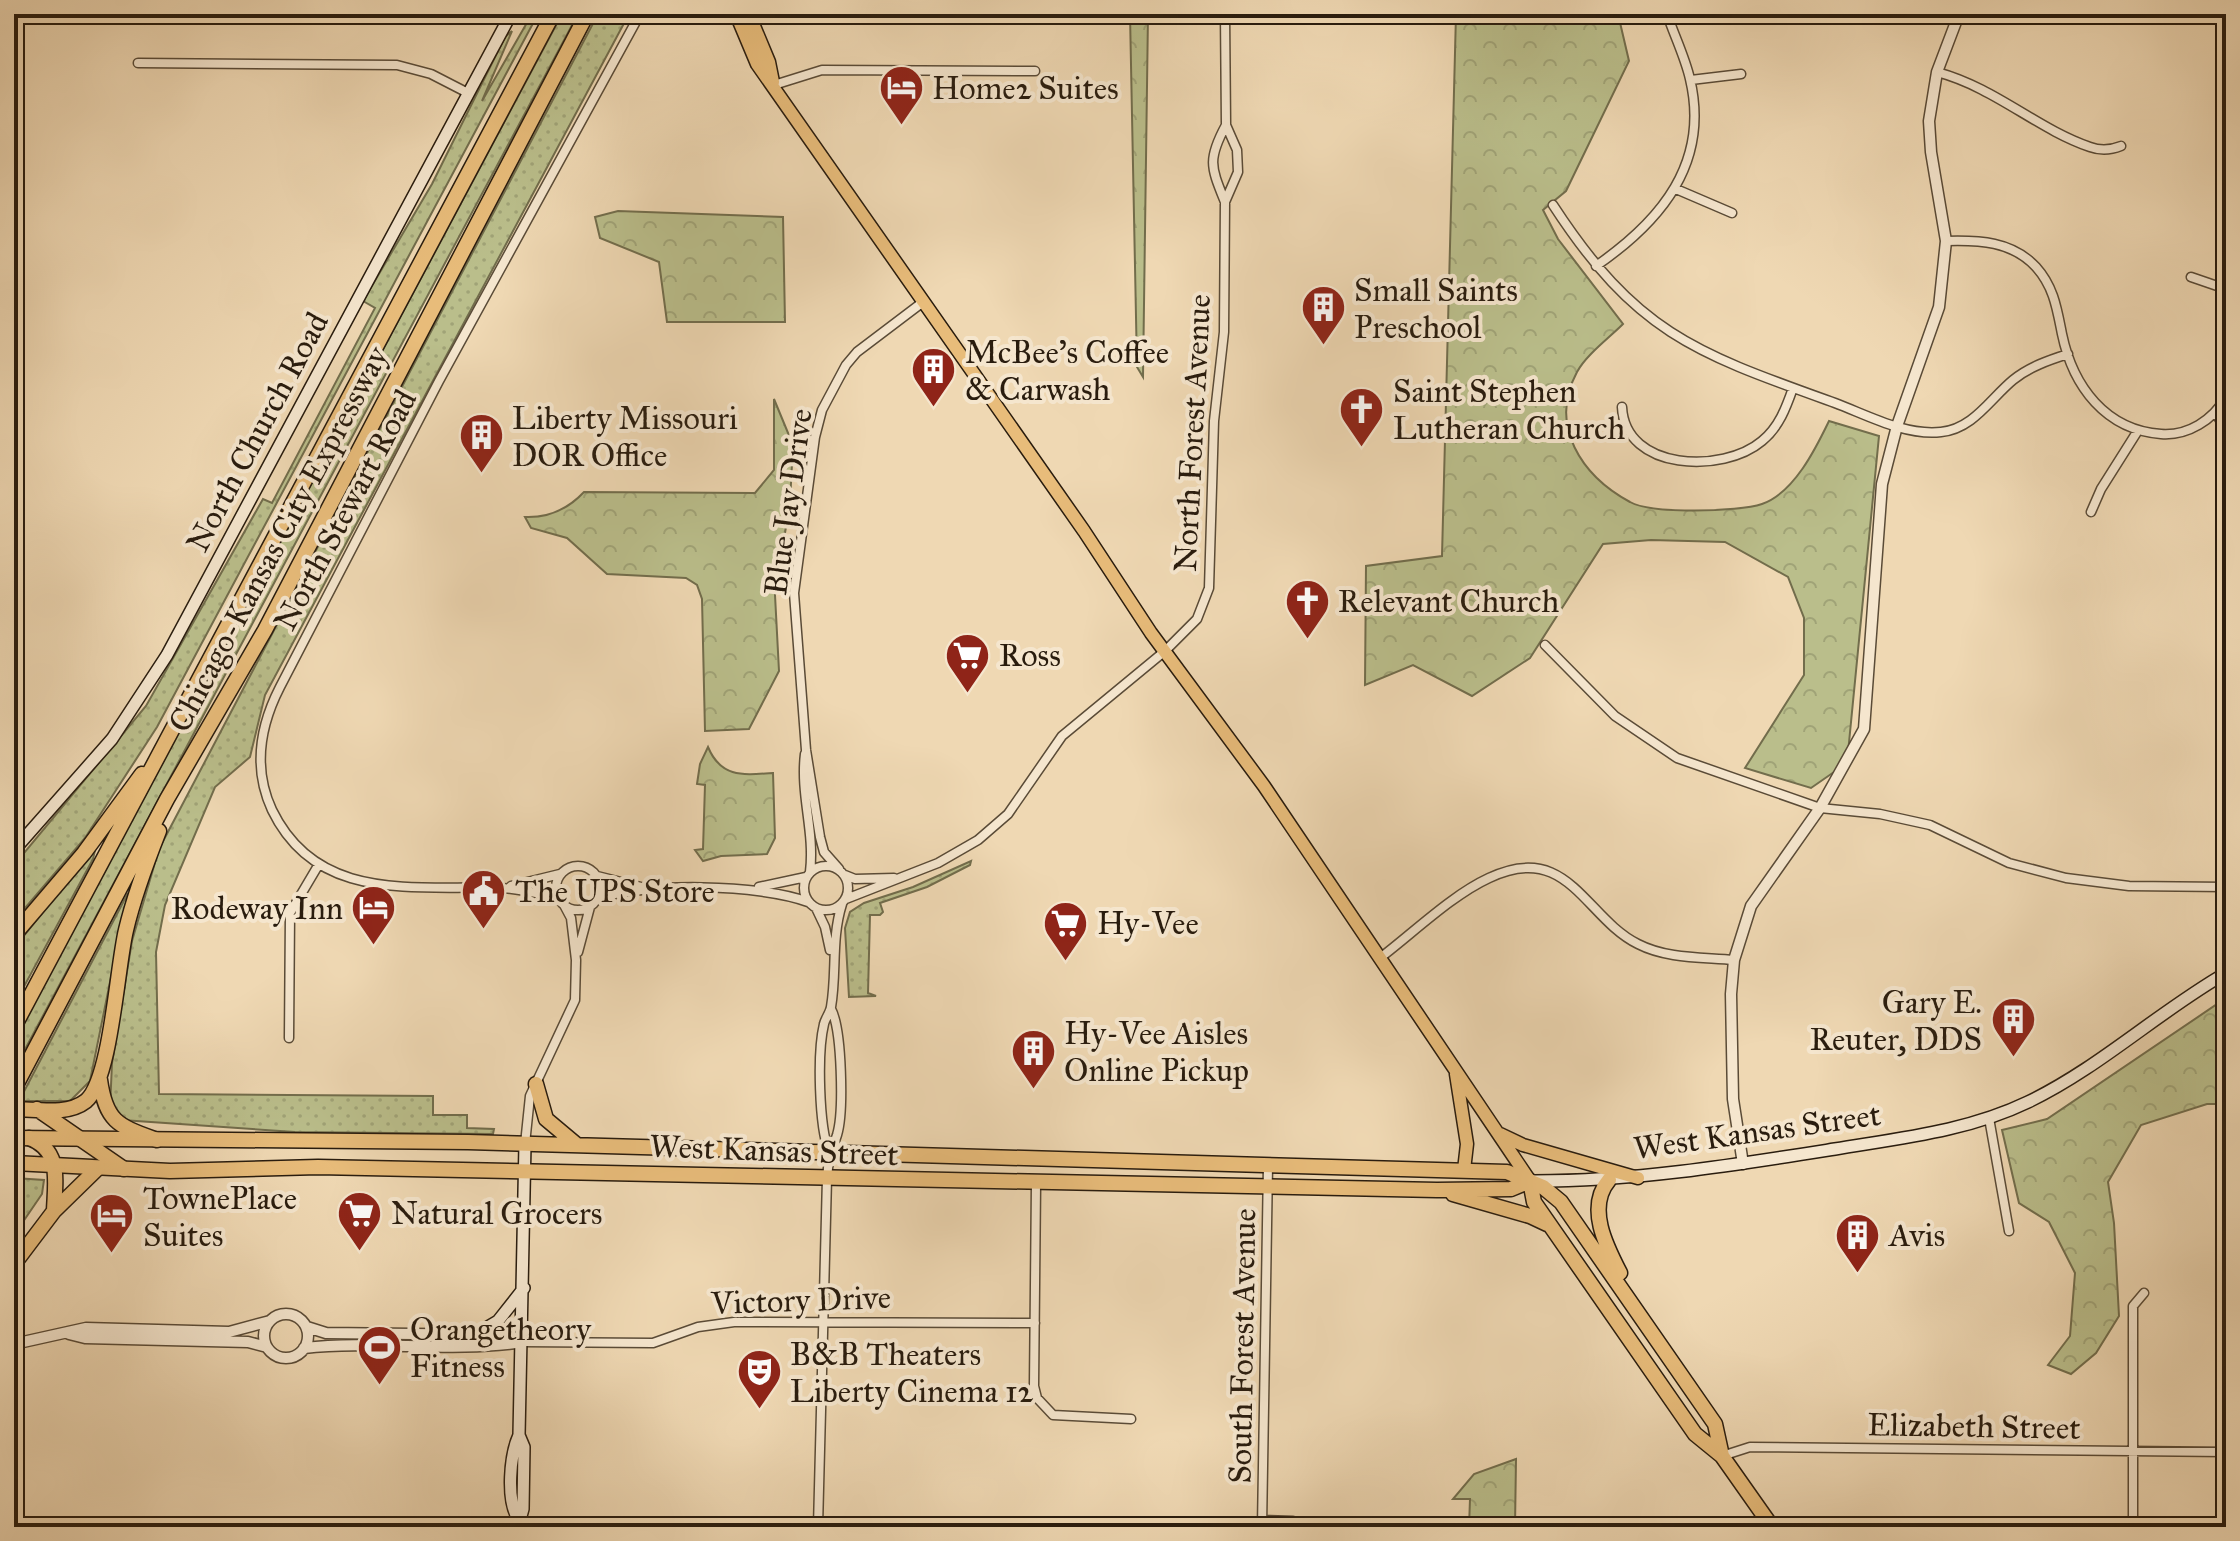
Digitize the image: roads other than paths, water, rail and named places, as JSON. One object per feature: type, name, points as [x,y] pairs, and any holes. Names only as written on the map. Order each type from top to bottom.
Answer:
[{"type":"highway","name":"Chicago-Kansas City Expressway","points":[[14,1027],[553,14]]},
{"type":"highway","name":"Chicago-Kansas City Expressway","points":[[14,1089],[167,799],[265,630],[587,14]]},
{"type":"highway","points":[[14,935],[84,853],[162,749]]},
{"type":"highway","points":[[157,1140],[116,1122],[104,1104],[100,1080],[125,934],[167,799]]},
{"type":"highway","points":[[14,1109],[75,1107],[86,1101],[100,1080]]},
{"type":"highway","points":[[536,1084],[546,1119],[577,1145]]},
{"type":"highway","points":[[36,1109],[124,1169]]},
{"type":"highway","points":[[21,1138],[47,1147],[55,1165],[54,1211]]},
{"type":"highway","name":"West Kansas Street","points":[[21,1138],[577,1145],[1464,1170],[1507,1172],[1530,1181]]},
{"type":"highway","name":"West Kansas Street","points":[[14,1163],[222,1171],[318,1167],[1437,1190],[1511,1189],[1530,1181]]},
{"type":"highway","points":[[14,1264],[54,1211],[98,1168]]},
{"type":"highway","points":[[1609,1180],[1599,1197],[1601,1228],[1631,1303]]},
{"type":"highway","points":[[1530,1181],[1532,1197],[1695,1434],[1722,1456],[1772,1527]]},
{"type":"highway","points":[[1530,1181],[1561,1202],[1715,1424],[1722,1456]]},
{"type":"highway","points":[[1437,1190],[1530,1216],[1553,1229]]},
{"type":"main road","name":"North Church Road","points":[[14,850],[112,739],[167,655],[511,14]]},
{"type":"main road","points":[[736,14],[757,64],[1165,651],[1264,786],[1530,1181]]},
{"type":"main road","points":[[749,14],[769,62],[774,85]]},
{"type":"main road","name":"West Kansas Street","points":[[1530,1181],[1638,1178],[1743,1164],[1941,1132],[1989,1118],[2058,1086],[2174,1005],[2226,973]]},
{"type":"main road","points":[[1455,1071],[1467,1144],[1464,1170]]},
{"type":"main road","points":[[1497,1132],[1523,1145],[1638,1178]]},
{"type":"main road","points":[[518,1523],[512,1509],[523,1342],[525,1144]]},
{"type":"main road","points":[[476,1334],[498,1321],[524,1288]]},
{"type":"street","name":"North Stewart Road","points":[[561,901],[504,888],[385,886],[339,876],[319,864],[289,837],[268,800],[260,753],[267,712],[439,381],[640,14]]},
{"type":"street","name":"North Forest Avenue","points":[[844,902],[938,863],[978,840],[1008,814],[1062,736],[1165,651],[1197,619],[1209,588],[1214,421],[1224,332],[1225,202],[1238,172],[1237,150],[1226,125],[1225,14]]},
{"type":"street","points":[[1596,266],[1641,233],[1676,189],[1692,140],[1691,80],[1667,14]]},
{"type":"street","points":[[1743,1164],[1733,1099],[1731,994],[1734,960],[1751,906],[1820,808],[1864,729],[1882,484],[1897,426],[1939,307],[1946,241],[1929,121],[1937,72],[1959,14]]},
{"type":"street","points":[[138,63],[397,65],[431,74],[468,93]]},
{"type":"street","points":[[774,85],[805,73],[833,69],[1035,71]]},
{"type":"street","points":[[1937,72],[1986,90],[2087,146],[2107,150],[2121,146]]},
{"type":"street","points":[[1691,80],[1741,74]]},
{"type":"street","name":"North Forest Avenue","points":[[1225,202],[1212,172],[1211,156],[1226,125]]},
{"type":"street","points":[[1676,189],[1732,213]]},
{"type":"street","points":[[1553,205],[1596,266],[1642,313],[1678,339],[1721,362],[1897,426],[1941,432],[1956,429],[1971,421],[2014,379],[2040,364],[2068,354]]},
{"type":"street","points":[[1946,241],[1979,240],[1998,244],[2035,266],[2051,287],[2068,354],[2082,383],[2102,411],[2137,432],[2181,432],[2216,413],[2226,397]]},
{"type":"street","points":[[2191,277],[2226,289]]},
{"type":"street","name":"Blue Jay Drive","points":[[842,872],[824,852],[820,837],[806,750],[794,593],[822,410],[837,378],[857,352],[923,302]]},
{"type":"street","points":[[1622,407],[1624,425],[1649,450],[1676,460],[1711,461],[1739,455],[1762,441],[1780,419],[1793,388]]},
{"type":"street","points":[[2216,413],[2226,431]]},
{"type":"street","points":[[2091,512],[2101,489],[2137,432]]},
{"type":"street","points":[[1545,645],[1615,716],[1652,744],[1677,758],[1820,808],[1880,814],[1930,825],[2009,863],[2092,884],[2226,887]]},
{"type":"street","points":[[2226,649],[2222,673],[2226,705]]},
{"type":"street","name":"Blue Jay Drive","points":[[806,750],[802,782],[810,833],[808,875]]},
{"type":"street","points":[[289,1038],[290,913],[319,864]]},
{"type":"street","points":[[747,889],[808,875],[824,865],[855,879],[899,878]]},
{"type":"street","points":[[525,1144],[528,1109],[536,1084],[575,1000],[576,960],[571,918],[556,886],[561,874],[578,866],[597,876],[650,889]]},
{"type":"street","points":[[1380,958],[1479,883],[1501,873],[1525,870],[1548,873],[1571,883],[1614,929],[1650,949],[1734,960]]},
{"type":"street","points":[[829,1152],[822,1132],[822,1059],[824,1024],[831,1009],[834,929],[849,887],[842,872]]},
{"type":"street","name":"North Stewart Road","points":[[504,888],[561,874]]},
{"type":"street","points":[[808,875],[804,890],[825,927],[832,959]]},
{"type":"street","points":[[576,960],[586,914],[600,887],[597,876]]},
{"type":"street","points":[[561,901],[580,909],[594,902],[650,889],[747,889],[781,892],[829,910],[844,902]]},
{"type":"street","points":[[818,1527],[827,1178],[829,1152],[838,1133],[840,1040],[838,1022],[831,1009]]},
{"type":"street","points":[[1989,1118],[2009,1231]]},
{"type":"street","name":"South Forest Avenue","points":[[1262,1524],[1268,1165]]},
{"type":"street","points":[[1036,1184],[1034,1386],[1041,1404],[1053,1415],[1131,1419]]},
{"type":"street","points":[[2133,1527],[2133,1306],[2144,1293]]},
{"type":"street","points":[[14,1344],[86,1328],[229,1332],[290,1314],[307,1327],[326,1333],[500,1335],[523,1342]]},
{"type":"street","points":[[267,1347],[264,1334],[270,1321]]},
{"type":"street","name":"Victory Drive","points":[[523,1342],[653,1343],[715,1324],[1035,1323]]},
{"type":"street","points":[[304,1348],[307,1327]]},
{"type":"street","points":[[63,1333],[85,1338],[248,1342],[267,1347],[285,1358],[304,1348],[343,1344],[490,1348],[523,1342]]},
{"type":"street","name":"Elizabeth Street","points":[[1722,1456],[1750,1447],[2226,1452]]},
{"type":"street","points":[[1262,1524],[1293,1521]]},
{"type":"place","name":"Home2 Suites","points":[[901,127]]},
{"type":"place","name":"Small Saints Preschool","points":[[1323,347]]},
{"type":"place","name":"McBee's Coffee & Carwash","points":[[934,409]]},
{"type":"place","name":"Saint Stephen Lutheran Church","points":[[1362,448]]},
{"type":"place","name":"Liberty Missouri DOR Office","points":[[481,475]]},
{"type":"place","name":"Relevant Church","points":[[1307,640]]},
{"type":"place","name":"Ross","points":[[968,694]]},
{"type":"place","name":"The UPS Store","points":[[484,930]]},
{"type":"place","name":"Rodeway Inn","points":[[374,947]]},
{"type":"place","name":"Hy-Vee","points":[[1066,962]]},
{"type":"place","name":"Gary E. Reuter, DDS","points":[[2013,1059]]},
{"type":"place","name":"Hy-Vee Aisles Online Pickup","points":[[1033,1090]]},
{"type":"place","name":"Natural Grocers","points":[[360,1252]]},
{"type":"place","name":"TownePlace Suites","points":[[112,1255]]},
{"type":"place","name":"Avis","points":[[1858,1274]]},
{"type":"place","name":"Orangetheory Fitness","points":[[379,1386]]},
{"type":"place","name":"B&B Theaters Liberty Cinema 12","points":[[759,1411]]}]
